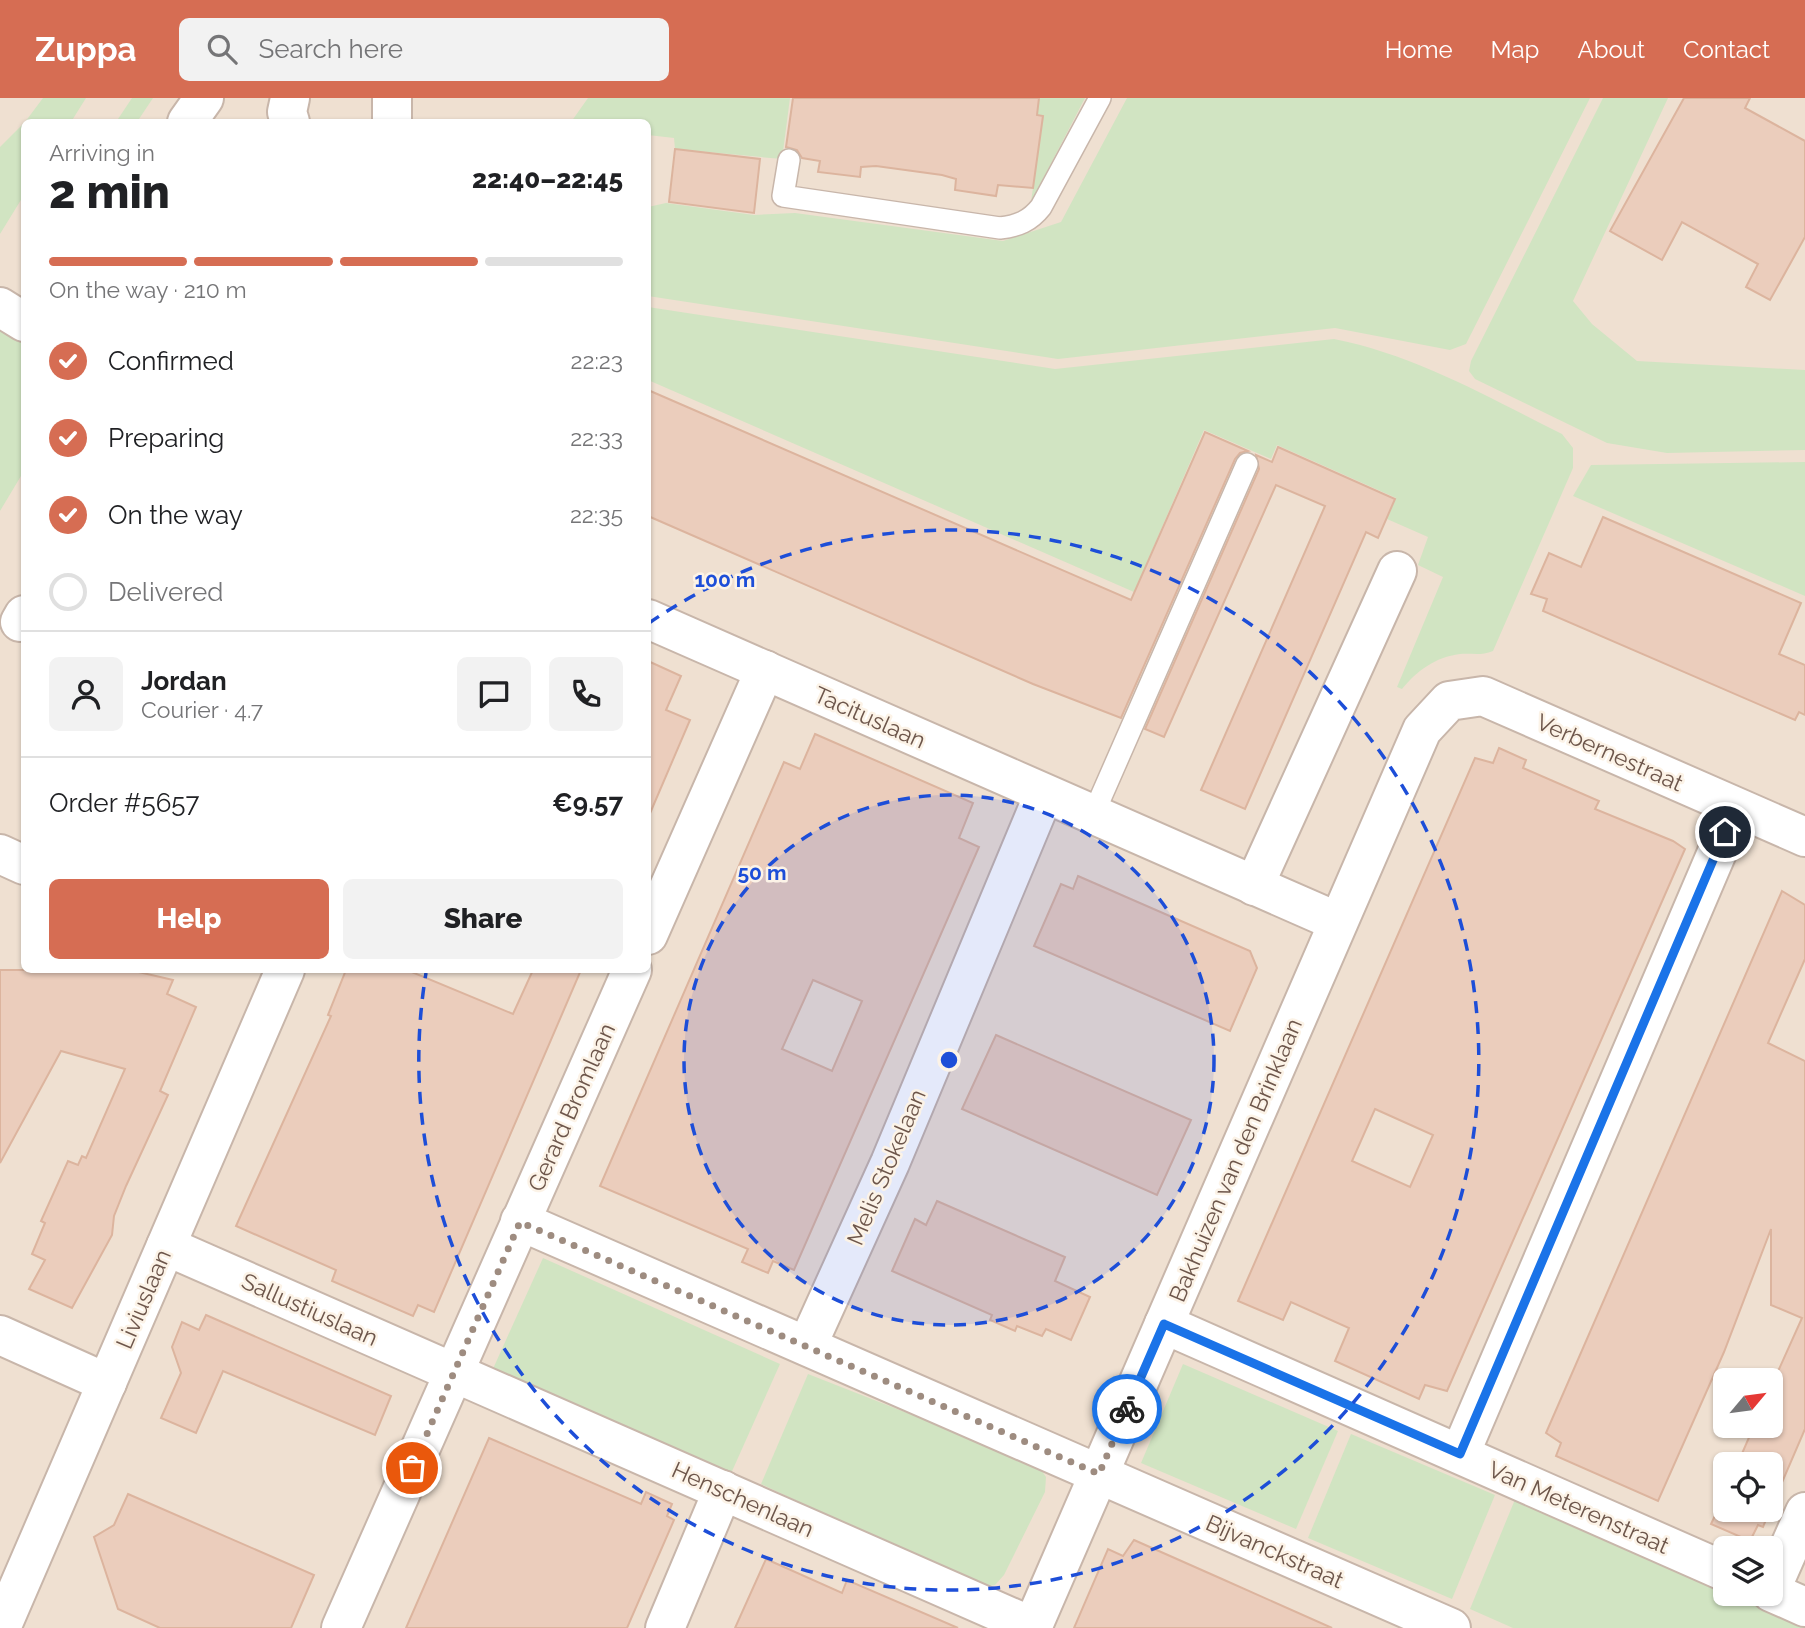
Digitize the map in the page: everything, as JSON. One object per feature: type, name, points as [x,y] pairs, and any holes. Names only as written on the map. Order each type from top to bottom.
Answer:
[{"type":"street","points":[[189,119],[204,98]]},
{"type":"street","points":[[289,98],[290,119]]},
{"type":"street","points":[[391,119],[392,98]]},
{"type":"street","points":[[0,307],[21,320]]},
{"type":"street","points":[[1254,886],[1398,571]]},
{"type":"street","name":"Tacituslaan","points":[[651,620],[1338,922]]},
{"type":"street","points":[[651,927],[765,670]]},
{"type":"street","name":"Verbernestraat","points":[[1422,730],[1449,701],[1483,696],[1805,837]]},
{"type":"street","name":"Bakhuizen van den Brinklaan","points":[[1032,1628],[1422,730]]},
{"type":"street","name":"Melis Stokelaan","points":[[807,1346],[890,1163],[1044,794]]},
{"type":"street","points":[[1460,1454],[1736,808]]},
{"type":"street","points":[[0,855],[21,864]]},
{"type":"street","name":"Liviuslaan","points":[[1,1628],[166,1245],[275,973]]},
{"type":"street","name":"Gerard Bromlaan","points":[[341,1628],[631,973]]},
{"type":"street","name":"Bijvanckstraat","points":[[520,1222],[1451,1628]]},
{"type":"street","name":"Sallustiuslaan","points":[[166,1245],[454,1372]]},
{"type":"street","name":"Van Meterenstraat","points":[[1164,1324],[1713,1566]]},
{"type":"street","points":[[0,1335],[107,1383]]},
{"type":"street","name":"Henschenlaan","points":[[454,1372],[1032,1628]]},
{"type":"street","points":[[665,1628],[723,1490]]},
{"type":"street","points":[[1783,1562],[1805,1512]]},
{"type":"street","points":[[1783,1596],[1805,1607]]},
{"type":"lane","points":[[789,160],[783,196],[1000,228],[1013,226],[1024,223],[1041,207],[1100,98]]},
{"type":"lane","points":[[1093,815],[1247,464]]},
{"type":"shaded area","points":[[0,98],[1805,98],[1805,1628],[0,1628]]},
{"type":"green space","points":[[43,98],[86,98],[73,119],[27,119]]},
{"type":"green space","points":[[132,98],[153,98],[139,119],[118,119]]},
{"type":"green space","points":[[588,98],[790,98],[782,159],[675,149],[674,138],[651,135],[651,119],[573,119]]},
{"type":"green space","points":[[1039,98],[1085,98],[1031,202],[1043,116],[1037,115]]},
{"type":"green space","points":[[1127,98],[1590,98],[1466,344],[1450,350],[1335,328],[1058,359],[651,296],[651,206],[666,203],[754,215],[795,213],[1003,241],[1061,222]]},
{"type":"green space","points":[[1603,98],[1668,98],[1573,301],[1592,324],[1637,361],[1805,370],[1805,450],[1667,453],[1607,443],[1475,379],[1469,371],[1471,361]]},
{"type":"green space","points":[[21,126],[21,200],[0,234],[0,147]]},
{"type":"green space","points":[[651,307],[1055,369],[1334,339],[1364,346],[1422,366],[1562,434],[1573,448],[1573,468],[1493,651],[1442,658],[1420,671],[1402,689],[1397,687],[1443,577],[1418,565],[1428,537],[1387,519],[1396,498],[1277,445],[1271,459],[1204,430],[1134,592],[651,381]]},
{"type":"green space","points":[[0,315],[21,327],[21,476],[0,511]]},
{"type":"green space","points":[[1805,462],[1805,596],[1573,496],[1591,465]]},
{"type":"green space","points":[[543,1258],[780,1364],[729,1478],[492,1371]]},
{"type":"green space","points":[[1183,1364],[1338,1431],[1296,1529],[1141,1463]]},
{"type":"green space","points":[[808,1374],[1037,1464],[1046,1477],[1045,1492],[1004,1575],[995,1585],[981,1587],[761,1484]]},
{"type":"green space","points":[[1351,1434],[1495,1495],[1452,1599],[1308,1538]]},
{"type":"green space","points":[[1516,1497],[1713,1583],[1713,1606],[1766,1606],[1805,1623],[1805,1628],[1513,1628],[1470,1609]]},
{"type":"building","points":[[793,98],[1039,98],[1037,115],[1043,116],[1033,188],[998,185],[996,196],[955,190],[956,179],[942,175],[876,166],[861,167],[860,177],[818,172],[820,161],[802,158],[797,150],[786,147]]},
{"type":"building","points":[[1684,98],[1750,98],[1745,108],[1805,141],[1805,237],[1770,300],[1746,287],[1758,264],[1682,222],[1662,260],[1610,231]]},
{"type":"building","points":[[675,149],[760,159],[754,213],[669,202]]},
{"type":"building","points":[[651,391],[1131,600],[1205,432],[1248,451],[1240,453],[1235,459],[1121,718],[1033,684],[651,517]]},
{"type":"building","points":[[1278,447],[1395,499],[1378,538],[1366,532],[1245,809],[1201,790],[1325,506],[1276,485],[1164,737],[1145,729],[1259,469],[1256,455],[1272,462]]},
{"type":"building","points":[[1603,517],[1801,603],[1779,654],[1805,665],[1805,715],[1799,712],[1795,720],[1543,611],[1547,599],[1531,594],[1549,553],[1581,567]]},
{"type":"building","points":[[651,662],[681,676],[666,710],[690,720],[651,811]]},
{"type":"building","points":[[815,734],[973,803],[959,838],[979,847],[794,1270],[773,1261],[768,1273],[742,1262],[748,1249],[600,1186],[784,762],[800,769]],"holes":[[[813,980],[862,1001],[832,1071],[782,1049]]]},
{"type":"building","points":[[1499,748],[1526,760],[1523,768],[1599,801],[1595,809],[1673,841],[1685,849],[1447,1391],[1425,1385],[1419,1399],[1335,1361],[1349,1328],[1291,1302],[1283,1320],[1238,1301],[1475,758],[1493,763]],"holes":[[[1375,1109],[1433,1135],[1410,1187],[1352,1161]]]},
{"type":"building","points":[[1078,876],[1250,951],[1257,968],[1230,1031],[1034,946],[1061,884],[1073,889]]},
{"type":"building","points":[[1782,891],[1805,905],[1805,959],[1768,1043],[1805,1061],[1805,1429],[1783,1480],[1783,1452],[1743,1452],[1749,1438],[1783,1438],[1783,1368],[1780,1368],[1802,1318],[1771,1305],[1771,1229],[1724,1352],[1717,1368],[1713,1368],[1713,1377],[1658,1501],[1556,1456],[1561,1443],[1546,1433]]},
{"type":"building","points":[[0,970],[21,970],[21,973],[143,973],[173,980],[167,994],[196,1007],[160,1091],[168,1095],[114,1216],[112,1235],[72,1308],[29,1289],[45,1260],[32,1254],[45,1223],[41,1221],[68,1161],[78,1165],[82,1156],[86,1158],[125,1069],[61,1051],[0,1163]]},
{"type":"building","points":[[345,973],[414,973],[513,1014],[532,973],[580,973],[434,1312],[418,1305],[413,1316],[332,1281],[336,1270],[236,1226],[331,1016],[328,1015]]},
{"type":"building","points":[[996,1035],[1191,1120],[1157,1195],[962,1109]]},
{"type":"building","points":[[937,1201],[1065,1257],[1055,1281],[1090,1297],[1071,1340],[1046,1329],[1042,1336],[1017,1326],[1015,1331],[990,1320],[992,1315],[892,1271],[915,1219],[926,1225]]},
{"type":"building","points":[[206,1315],[391,1396],[375,1435],[223,1371],[196,1433],[161,1418],[181,1373],[172,1347],[182,1322],[199,1330]]},
{"type":"building","points":[[489,1438],[641,1504],[646,1492],[672,1504],[667,1516],[674,1520],[627,1628],[406,1628]]},
{"type":"building","points":[[128,1494],[314,1575],[291,1628],[160,1628],[118,1609],[94,1537],[114,1525]]},
{"type":"building","points":[[1713,1520],[1713,1522],[1765,1522],[1763,1527],[1758,1525],[1752,1536],[1739,1536],[1711,1524]]},
{"type":"building","points":[[1134,1540],[1332,1628],[1074,1628],[1108,1549],[1123,1556]]},
{"type":"building","points":[[766,1559],[842,1593],[847,1580],[958,1628],[735,1628]]},
{"type":"way so far","points":[[412,1468],[520,1222],[1099,1474],[1127,1409]]},
{"type":"route","points":[[1127,1409],[1164,1324],[1460,1454],[1725,832]]}]
